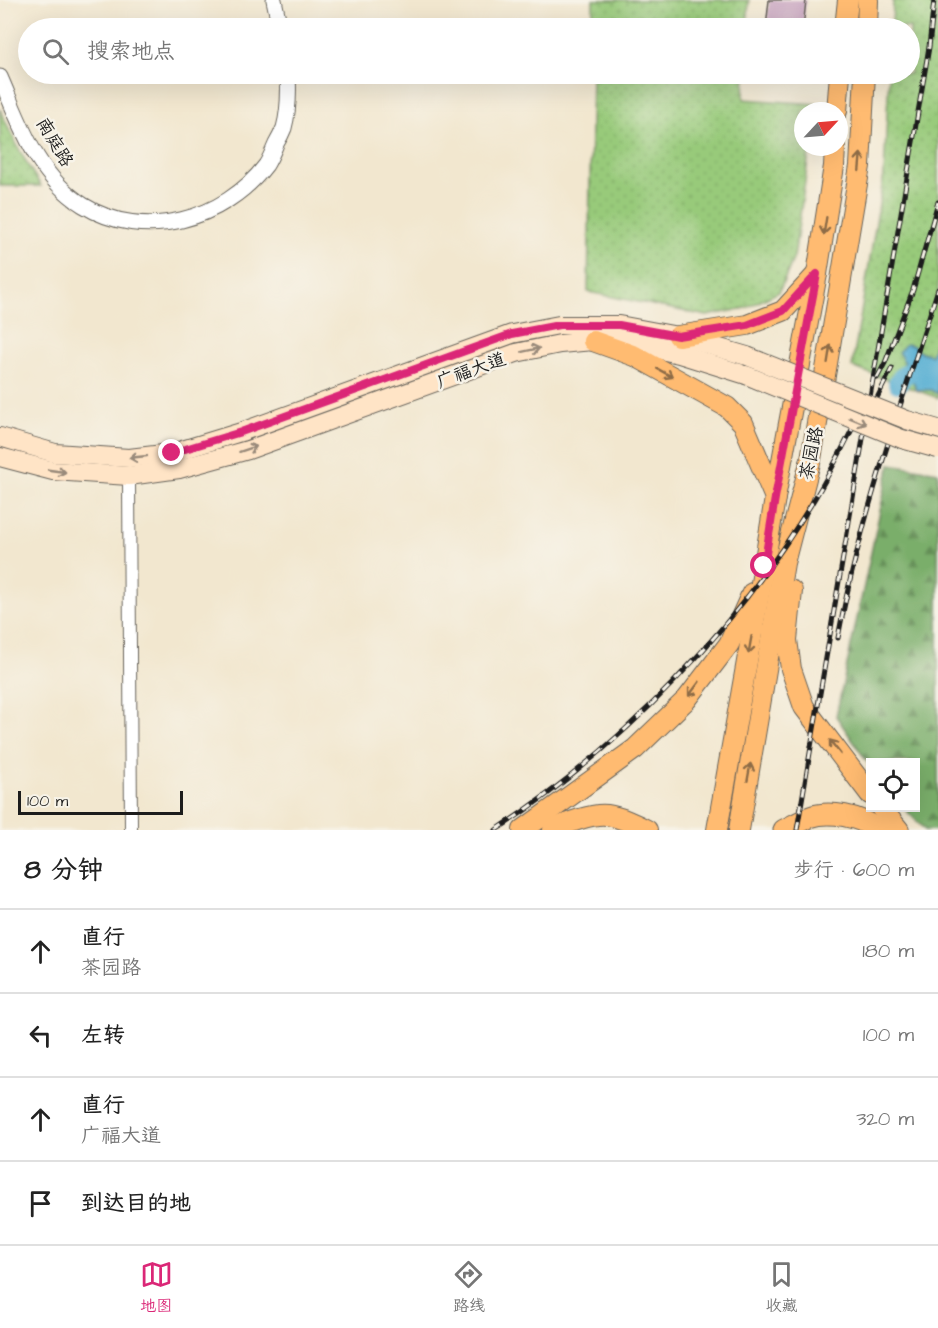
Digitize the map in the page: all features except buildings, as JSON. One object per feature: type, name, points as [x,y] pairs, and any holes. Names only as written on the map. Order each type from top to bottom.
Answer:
[{"type":"highway","points":[[784,830],[812,816],[842,814],[877,830]]},
{"type":"main road","points":[[846,18],[848,0]]},
{"type":"main road","points":[[867,18],[868,0]]},
{"type":"main road","points":[[838,102],[839,84]]},
{"type":"main road","name":"茶园路","points":[[739,830],[784,563],[812,459],[860,166],[864,84]]},
{"type":"main road","name":"茶园路","points":[[717,830],[817,274],[835,156]]},
{"type":"main road","points":[[678,336],[747,325],[783,311],[817,274]]},
{"type":"main road","name":"广福大道","points":[[0,437],[55,453],[129,458],[172,453],[241,432],[512,334],[559,325],[619,325],[678,336],[747,356],[907,420],[938,429]]},
{"type":"main road","points":[[593,341],[635,356],[727,407],[743,423],[775,498]]},
{"type":"main road","name":"广福大道","points":[[0,457],[53,471],[129,476],[178,469],[248,450],[516,353],[560,344],[593,341],[623,342],[679,354],[746,375],[902,439],[938,449]]},
{"type":"main road","points":[[812,459],[786,640],[791,669],[804,707],[866,789]]},
{"type":"main road","points":[[523,830],[635,749],[687,699],[729,644],[764,566]]},
{"type":"main road","points":[[885,812],[899,830]]},
{"type":"main road","points":[[553,830],[578,819],[605,815],[630,822],[647,830]]},
{"type":"street","points":[[274,0],[278,18]]},
{"type":"street","name":"南庭路","points":[[0,77],[31,147],[52,180],[83,205],[112,219],[145,225],[175,222],[210,211],[242,191],[267,164],[284,129],[290,96],[289,84]]},
{"type":"street","points":[[129,476],[130,830]]},
{"type":"green space","points":[[593,0],[749,0],[748,18],[593,18]]},
{"type":"green space","points":[[893,0],[938,0],[938,398],[852,367],[884,174],[888,84],[920,84],[920,18],[892,18]]},
{"type":"green space","points":[[592,84],[745,84],[744,99],[794,102],[794,156],[809,156],[794,257],[779,292],[746,308],[707,316],[588,292]]},
{"type":"green space","points":[[0,109],[19,149],[41,186],[0,186]]},
{"type":"green space","points":[[890,464],[938,472],[938,830],[925,830],[908,812],[920,812],[920,758],[866,758],[866,760],[836,716]]},
{"type":"water","points":[[938,339],[938,394],[931,390],[916,390],[910,371],[898,352],[906,344],[931,355]]},
{"type":"waterway","points":[[898,383],[910,372],[938,365]]},
{"type":"railway","points":[[797,830],[929,47],[934,0]]},
{"type":"railway","points":[[877,378],[913,290],[938,202]]},
{"type":"railway","points":[[838,638],[870,505],[938,289]]},
{"type":"railway","points":[[873,406],[892,368]]},
{"type":"railway","points":[[496,830],[543,797],[632,723],[674,682],[713,638],[784,546],[822,487],[864,405]]},
{"type":"route","points":[[172,453],[241,432],[512,334],[559,325],[619,325],[678,336],[747,325],[783,311],[817,274],[764,566]]}]
